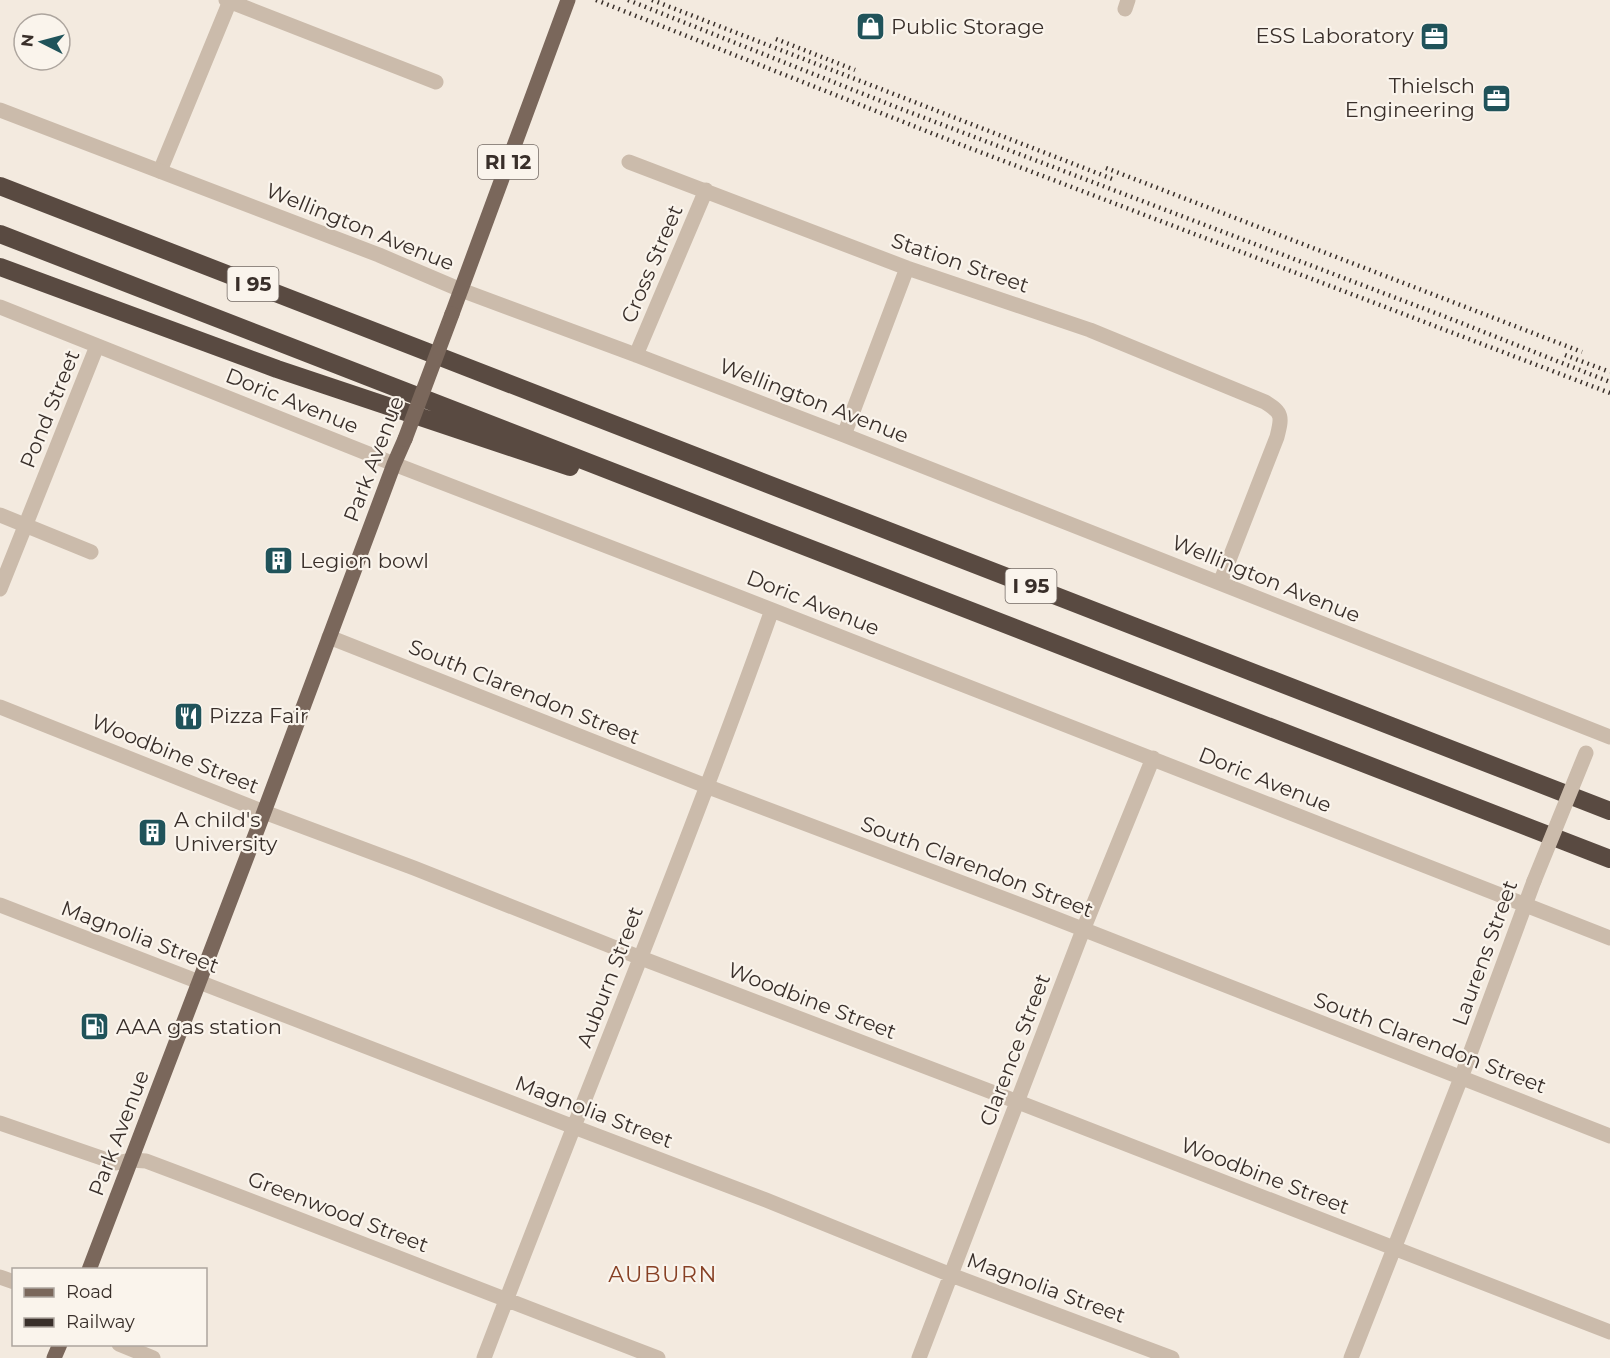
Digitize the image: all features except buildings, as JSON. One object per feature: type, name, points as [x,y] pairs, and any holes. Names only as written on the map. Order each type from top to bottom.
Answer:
[{"type":"highway","points":[[0,176],[54,207]]},
{"type":"highway","name":"I 95","points":[[0,186],[1610,811]]},
{"type":"highway","name":"I 95","points":[[0,234],[1610,860]]},
{"type":"highway","points":[[0,269],[330,387],[805,546]]},
{"type":"main road","name":"Park Avenue","points":[[89,1268],[405,439],[568,0]]},
{"type":"street","points":[[160,171],[228,1],[436,82]]},
{"type":"street","name":"Wellington Avenue","points":[[0,110],[379,255],[461,290],[843,435],[1610,737]]},
{"type":"street","name":"Station Street","points":[[629,162],[907,268],[1090,330],[1275,408],[1280,419],[1277,437],[1220,583]]},
{"type":"street","name":"Cross Street","points":[[636,355],[706,190]]},
{"type":"street","points":[[843,435],[907,268]]},
{"type":"street","name":"Doric Avenue","points":[[0,307],[394,464],[1610,938]]},
{"type":"street","name":"Pond Street","points":[[0,589],[97,345]]},
{"type":"street","points":[[0,515],[91,552]]},
{"type":"street","name":"Auburn Street","points":[[484,1358],[641,958],[772,610]]},
{"type":"street","name":"South Clarendon Street","points":[[329,638],[706,786],[1039,912],[1610,1136]]},
{"type":"street","name":"Woodbine Street","points":[[0,706],[264,812],[414,868],[641,958],[1610,1332]]},
{"type":"street","name":"Laurens Street","points":[[1352,1358],[1461,1078],[1534,881],[1595,732]]},
{"type":"street","name":"Clarence Street","points":[[919,1358],[1083,930],[1152,758]]},
{"type":"street","name":"Magnolia Street","points":[[0,904],[766,1200],[951,1275],[1172,1358]]},
{"type":"street","name":"Greenwood Street","points":[[0,1123],[116,1163],[131,1160],[146,1161],[334,1231],[658,1358]]},
{"type":"street","points":[[123,1346],[153,1358]]},
{"type":"railway","points":[[596,0],[954,142],[1610,393]]},
{"type":"railway","points":[[628,0],[896,107],[1610,382]]},
{"type":"railway","points":[[652,0],[1115,180]]},
{"type":"railway","points":[[776,39],[855,70]]},
{"type":"railway","points":[[1106,168],[1582,352]]},
{"type":"railway","points":[[1565,355],[1610,372]]},
{"type":"place","name":"Public Storage","points":[[870,27]]},
{"type":"place","name":"ESS Laboratory","points":[[1435,36]]},
{"type":"place","name":"Thielsch Engineering","points":[[1496,98]]},
{"type":"place","name":"Legion bowl","points":[[279,561]]},
{"type":"place","name":"Pizza Fair","points":[[188,716]]},
{"type":"place","name":"A child's University","points":[[153,832]]},
{"type":"place","name":"AAA gas station","points":[[95,1027]]},
{"type":"district","name":"AUBURN","points":[[663,1274]]}]
